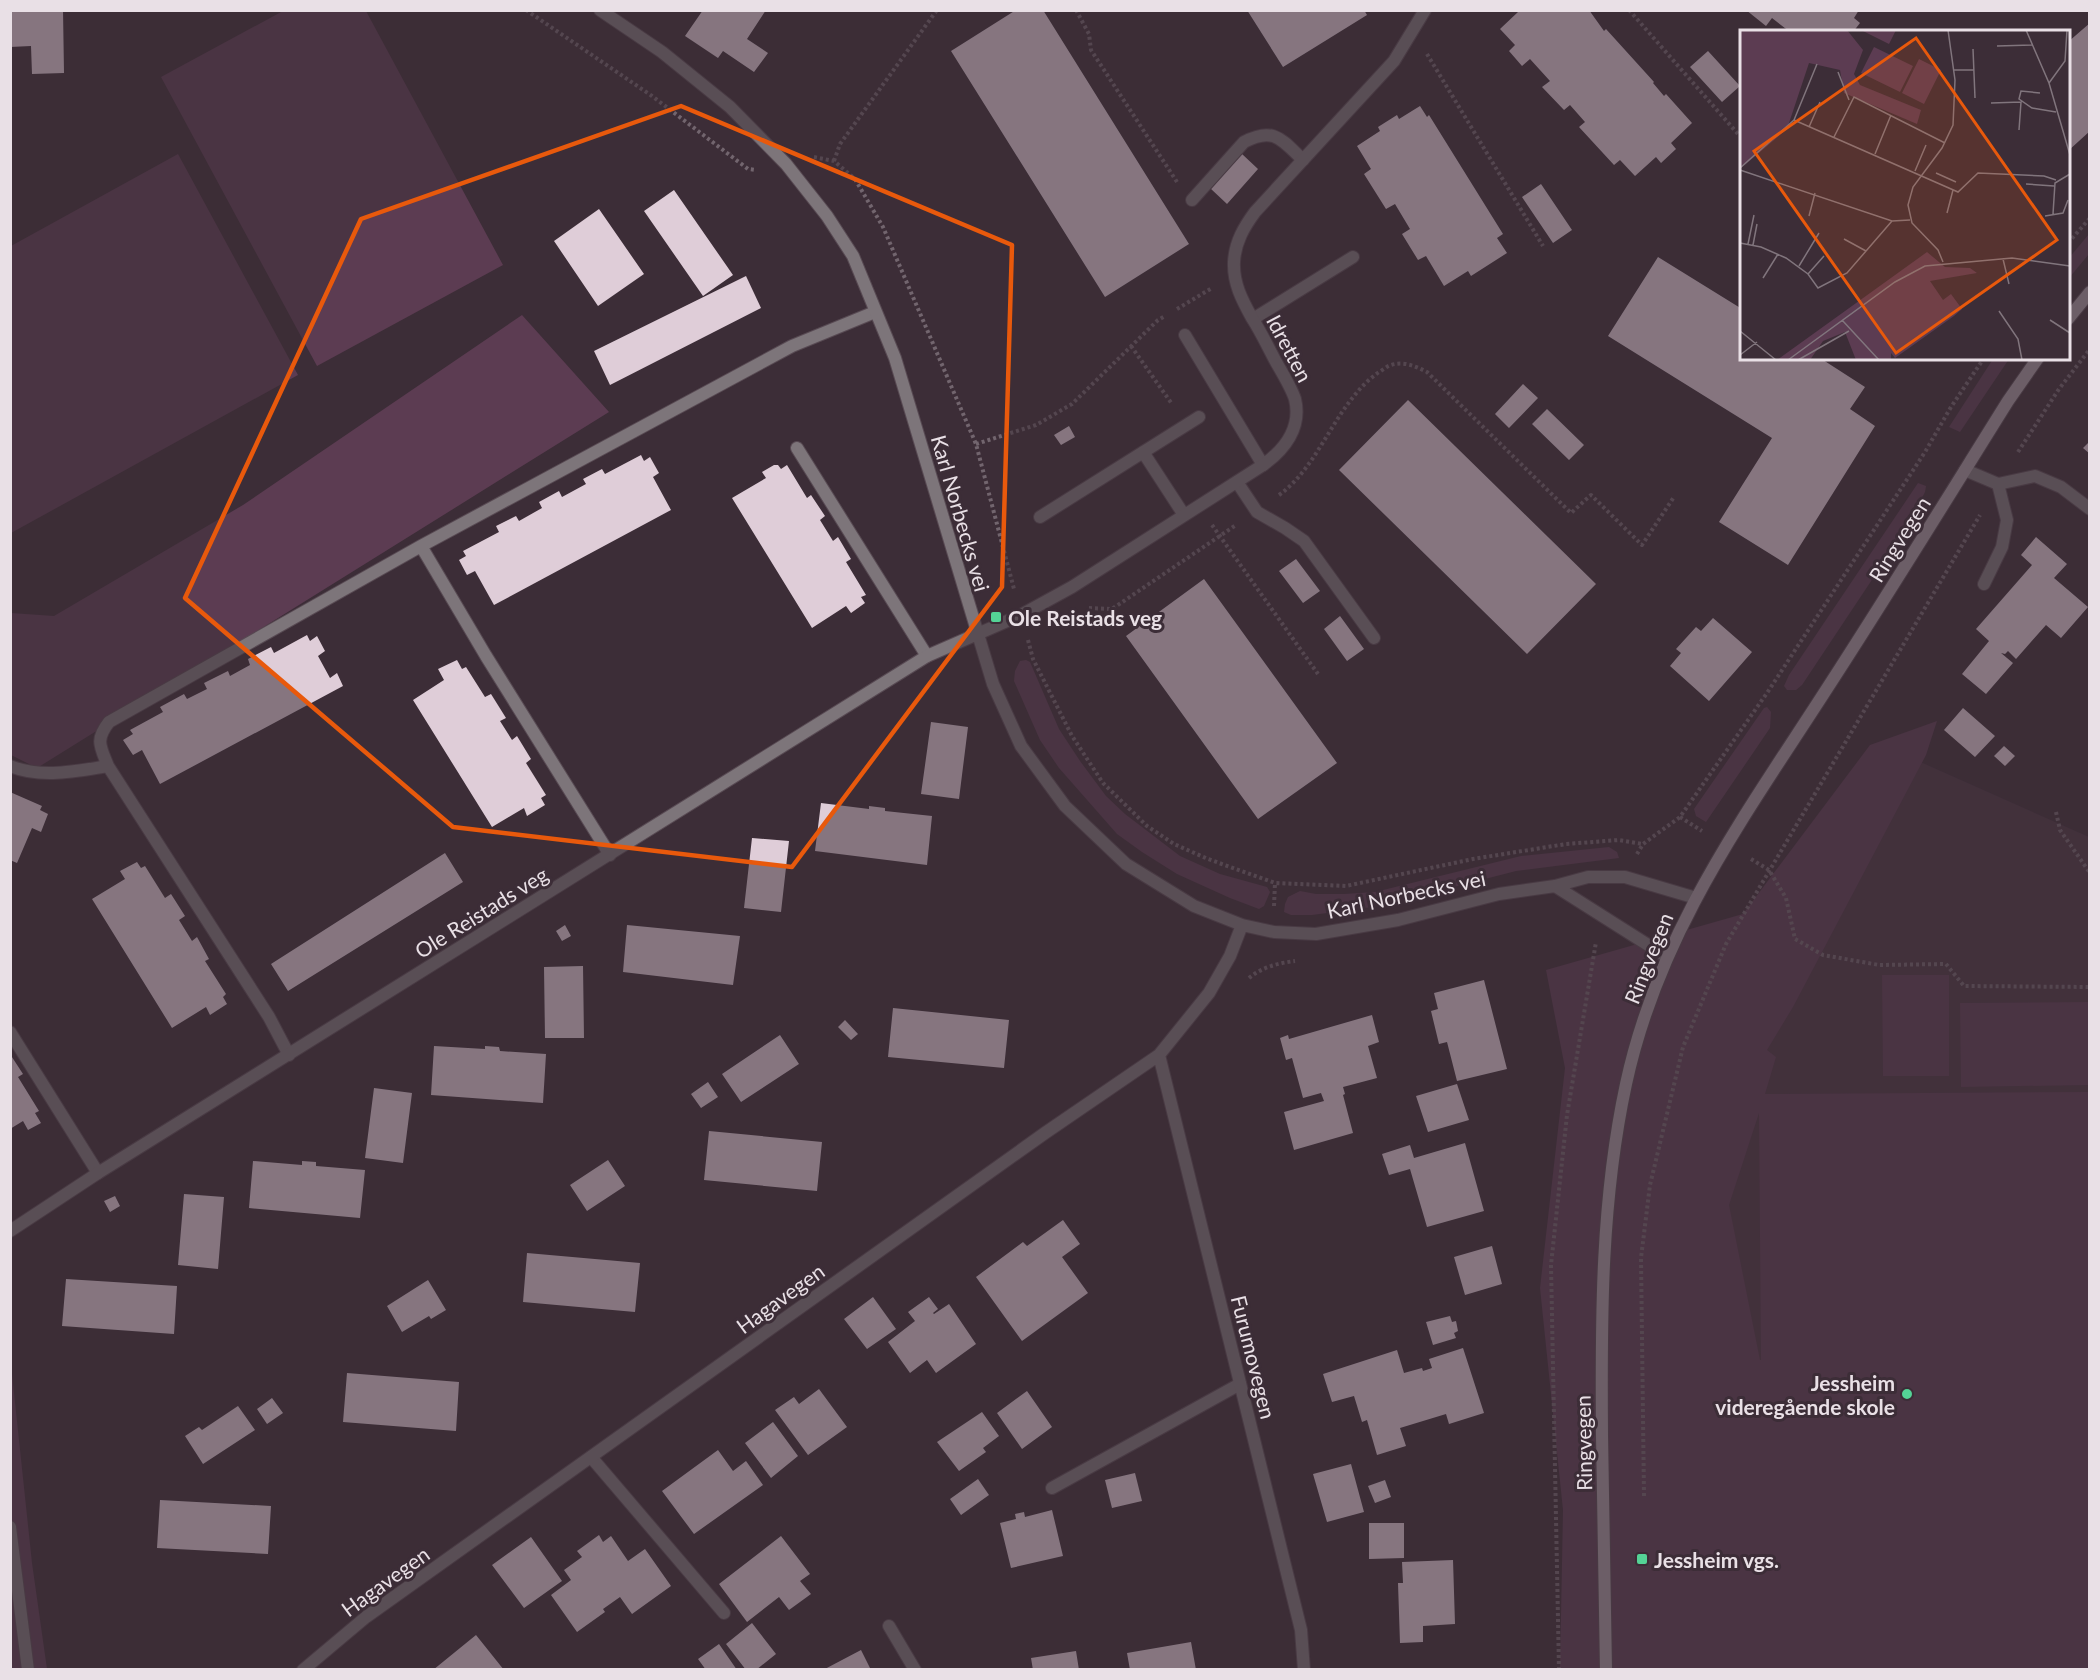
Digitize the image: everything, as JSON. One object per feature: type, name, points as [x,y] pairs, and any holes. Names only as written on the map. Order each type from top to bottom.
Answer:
[{"type":"main road","points":[[2070,317],[2090,292]]},
{"type":"main road","name":"Ringvegen","points":[[1606,1670],[1601,1332],[1611,1172],[1628,1075],[1647,1009],[1667,957],[1725,845],[1829,686],[2008,401],[2037,360]]},
{"type":"street","name":"Karl Norbecks vei","points":[[600,10],[662,52],[730,107],[786,164],[827,216],[853,256],[896,358],[976,634],[993,684],[1021,746],[1065,806],[1126,864],[1194,906],[1242,925],[1274,932],[1316,933],[1398,920],[1499,894],[1588,878],[1625,877],[1696,898]]},
{"type":"street","name":"Idretten","points":[[976,634],[1021,615],[1072,587],[1279,453],[1291,436],[1295,419],[1295,400],[1241,299],[1235,281],[1237,244],[1245,226],[1394,61],[1425,10]]},
{"type":"street","points":[[1192,201],[1244,142],[1254,137],[1263,134],[1280,139],[1303,160]]},
{"type":"street","points":[[1253,319],[1353,257]]},
{"type":"street","points":[[289,1055],[269,1017],[108,766],[99,745],[101,732],[109,722],[421,546],[792,346],[875,312]]},
{"type":"street","points":[[1185,335],[1263,465]]},
{"type":"street","points":[[1040,517],[1199,417]]},
{"type":"street","points":[[797,448],[927,656]]},
{"type":"street","points":[[1143,452],[1184,515]]},
{"type":"street","points":[[1965,470],[1998,484],[2035,476],[2061,487],[2090,509]]},
{"type":"street","points":[[1237,482],[1257,512],[1304,541],[1374,638]]},
{"type":"street","points":[[1984,584],[2002,547],[2007,520],[1998,484]]},
{"type":"street","points":[[421,546],[486,656],[610,855]]},
{"type":"street","name":"Ole Reistads veg","points":[[10,1231],[98,1173],[927,656],[976,634]]},
{"type":"street","points":[[10,766],[20,770],[60,774],[108,766]]},
{"type":"street","points":[[1555,885],[1667,957]]},
{"type":"street","name":"Hagavegen","points":[[303,1670],[360,1622],[1045,1133],[1159,1055],[1209,993],[1230,957],[1242,925]]},
{"type":"street","points":[[10,1032],[98,1173]]},
{"type":"street","name":"Furumovegen","points":[[1159,1055],[1301,1630],[1304,1670]]},
{"type":"street","points":[[1052,1488],[1240,1384]]},
{"type":"street","points":[[591,1457],[724,1613]]},
{"type":"street","points":[[10,1527],[28,1670]]},
{"type":"street","points":[[889,1626],[915,1670]]},
{"type":"path","points":[[526,10],[652,96],[748,170],[772,170],[804,156],[834,160],[855,179],[883,226],[976,444],[1033,659],[1072,736],[1103,783],[1147,826],[1174,844],[1275,883],[1346,886],[1473,859],[1566,844],[1619,840],[1643,844]]},
{"type":"path","points":[[834,160],[840,144],[937,10]]},
{"type":"path","points":[[1076,10],[1089,34],[1091,50],[1171,174],[1192,201]]},
{"type":"path","points":[[1629,10],[1738,134]]},
{"type":"path","points":[[1410,38],[1428,56],[1543,246]]},
{"type":"path","points":[[2070,241],[2090,218]]},
{"type":"path","points":[[976,444],[1036,425],[1072,404],[1158,320],[1208,289],[1235,281]]},
{"type":"path","points":[[1131,346],[1186,425]]},
{"type":"path","points":[[1644,1496],[1641,1258],[1650,1185],[1683,1047],[1725,944],[1998,484],[2059,389],[2090,349]]},
{"type":"path","points":[[1634,861],[1643,844],[1680,817],[1767,693],[1983,360]]},
{"type":"path","points":[[1084,608],[1112,609],[1291,487],[1366,381],[1389,365],[1409,364],[1426,372],[1571,513],[1591,495],[1642,545],[1674,497]]},
{"type":"path","points":[[1198,506],[1318,674]]},
{"type":"path","points":[[1028,641],[1038,635]]},
{"type":"path","points":[[2056,812],[2060,830],[2090,873]]},
{"type":"path","points":[[1680,817],[1702,831]]},
{"type":"path","points":[[1751,859],[1769,870],[1786,898],[1795,939],[1823,955],[1879,965],[1947,964],[1964,986],[2090,987]]},
{"type":"path","points":[[1274,911],[1275,883]]},
{"type":"path","points":[[1559,1670],[1551,1265],[1567,1115],[1594,945],[1599,935]]},
{"type":"path","points":[[1274,965],[1275,957]]},
{"type":"path","points":[[1246,981],[1255,973],[1274,965],[1301,960]]},
{"type":"highlighted area","points":[[681,106],[1012,245],[1002,587],[792,867],[453,827],[185,598],[361,219]]},
{"type":"shaded area","points":[[283,11],[366,11],[503,265],[317,366],[161,77]]},
{"type":"shaded area","points":[[178,154],[298,375],[11,533],[11,246]]},
{"type":"shaded area","points":[[2089,234],[2089,254],[2070,277],[2070,257]]},
{"type":"shaded area","points":[[522,315],[609,412],[37,768],[11,755],[11,613],[54,616],[243,505]]},
{"type":"shaded area","points":[[1992,360],[2008,360],[1960,432],[1949,427]]},
{"type":"shaded area","points":[[1918,483],[1926,486],[1925,492],[1907,527],[1802,685],[1796,690],[1787,690],[1784,686],[1789,675]]},
{"type":"shaded area","points":[[1020,661],[1030,662],[1059,729],[1106,796],[1125,814],[1180,856],[1220,874],[1267,887],[1270,892],[1264,906],[1259,909],[1177,874],[1117,834],[1059,768],[1040,740],[1014,681],[1015,671]]},
{"type":"shaded area","points":[[1767,707],[1771,712],[1770,728],[1706,822],[1696,816],[1694,809],[1764,708]]},
{"type":"shaded area","points":[[1937,721],[1926,755],[1793,1007],[1767,1050],[1776,1057],[1765,1094],[2089,1092],[2089,1669],[1560,1669],[1563,1510],[1540,1288],[1565,1068],[1546,970],[1743,914],[1870,745]],"holes":[[[1759,1113],[1761,1360],[1729,1205]]]},
{"type":"shaded area","name":"Jessheim videregående skole","points":[[1907,756],[2089,837],[2089,1669],[1727,1669],[1724,1118]]},
{"type":"shaded area","points":[[1609,847],[1617,852],[1619,858],[1516,871],[1380,906],[1312,915],[1291,915],[1284,912],[1288,897],[1300,891],[1316,894],[1375,892],[1521,856]]},
{"type":"shaded area","points":[[1882,975],[1949,975],[1949,1076],[1883,1076]]},
{"type":"shaded area","points":[[2089,1002],[2089,1085],[1961,1087],[1960,1003]]},
{"type":"shaded area","points":[[10,1355],[32,1563],[47,1669],[11,1669]]},
{"type":"building","points":[[10,10],[63,10],[64,73],[32,74],[31,46],[10,47]]},
{"type":"building","points":[[703,10],[766,10],[747,39],[768,53],[754,72],[723,51],[718,58],[685,36]]},
{"type":"building","points":[[1016,10],[1043,10],[1189,244],[1105,297],[951,51]]},
{"type":"building","points":[[1247,10],[1364,10],[1367,15],[1283,67]]},
{"type":"building","points":[[1517,10],[1589,10],[1604,31],[1606,29],[1664,96],[1666,94],[1692,123],[1671,143],[1676,149],[1661,163],[1656,157],[1635,176],[1620,160],[1614,165],[1579,127],[1585,122],[1570,105],[1564,110],[1542,87],[1550,81],[1530,59],[1522,66],[1509,51],[1515,45],[1500,29],[1518,12]]},
{"type":"building","points":[[1746,10],[1859,10],[1854,18],[1860,23],[1855,30],[1787,30],[1772,18],[1766,26]]},
{"type":"building","points":[[2090,23],[2090,131],[2070,149],[2070,40]]},
{"type":"building","points":[[1708,51],[1740,86],[1722,102],[1690,67]]},
{"type":"building","points":[[1420,106],[1427,117],[1429,115],[1503,234],[1497,238],[1507,253],[1471,276],[1468,271],[1444,286],[1426,256],[1418,260],[1402,234],[1410,229],[1395,204],[1386,209],[1364,174],[1371,169],[1357,146],[1380,131],[1378,127],[1397,115],[1399,119]]},
{"type":"building","points":[[1242,154],[1258,169],[1227,204],[1210,188]]},
{"type":"building","points":[[1541,184],[1572,230],[1553,243],[1522,197]]},
{"type":"building","points":[[674,190],[733,275],[703,296],[644,211]]},
{"type":"building","points":[[599,209],[644,274],[598,306],[554,241]]},
{"type":"building","points":[[1658,257],[1740,308],[1740,360],[1823,360],[1865,387],[1850,409],[1875,426],[1788,565],[1719,522],[1772,438],[1608,336]]},
{"type":"building","points":[[746,276],[761,308],[610,385],[594,351]]},
{"type":"building","points":[[1523,384],[1538,398],[1509,428],[1495,414]]},
{"type":"building","points":[[1408,400],[1596,584],[1527,654],[1339,470]]},
{"type":"building","points":[[1547,409],[1584,445],[1569,460],[1532,424]]},
{"type":"building","points":[[1069,426],[1075,437],[1061,445],[1054,435]]},
{"type":"building","points":[[2090,441],[2090,454],[2083,448]]},
{"type":"building","points":[[641,455],[644,461],[650,457],[659,473],[653,477],[671,510],[494,605],[475,571],[467,575],[459,560],[466,556],[463,551],[499,532],[496,526],[516,516],[519,521],[542,508],[539,502],[559,491],[562,497],[586,484],[583,479],[602,469],[605,474]]},
{"type":"building","points":[[778,465],[781,469],[787,465],[807,498],[811,495],[825,516],[820,520],[833,541],[838,537],[851,559],[846,562],[866,595],[861,597],[865,603],[851,613],[846,606],[812,628],[732,498],[766,478],[762,472]]},
{"type":"building","points":[[2036,537],[2067,564],[2054,578],[2088,607],[2061,638],[2046,625],[2016,659],[2008,651],[2005,654],[2001,653],[2013,663],[1986,694],[1962,674],[1989,641],[1976,629],[2032,565],[2021,555]]},
{"type":"building","points":[[1296,559],[1320,591],[1303,603],[1279,571]]},
{"type":"building","points":[[1204,579],[1337,763],[1258,819],[1126,636]]},
{"type":"building","points":[[1340,616],[1364,649],[1347,661],[1324,629]]},
{"type":"building","points":[[1713,618],[1752,652],[1709,701],[1670,666],[1681,653],[1676,649],[1696,627],[1701,631]]},
{"type":"building","points":[[307,635],[310,641],[317,636],[325,651],[318,656],[330,678],[337,673],[343,686],[160,784],[142,750],[133,755],[123,740],[133,734],[130,730],[163,712],[160,707],[184,694],[187,699],[207,689],[204,683],[228,671],[230,676],[250,665],[248,659],[271,647],[274,653]]},
{"type":"building","points":[[457,660],[462,669],[466,667],[485,697],[491,694],[506,718],[500,721],[512,740],[517,736],[531,759],[526,763],[546,795],[541,798],[545,805],[527,816],[524,808],[492,827],[413,700],[444,680],[438,669]]},
{"type":"building","points":[[1963,708],[1995,736],[1975,757],[1944,730]]},
{"type":"building","points":[[931,722],[968,727],[959,799],[921,794]]},
{"type":"building","points":[[2004,746],[2015,756],[2005,766],[1994,756]]},
{"type":"building","points":[[10,792],[42,806],[40,810],[48,814],[41,832],[32,828],[17,863],[10,860]]},
{"type":"building","points":[[821,803],[869,809],[869,806],[885,808],[885,811],[932,816],[927,865],[815,851]]},
{"type":"building","points":[[752,838],[789,841],[781,912],[744,908]]},
{"type":"building","points":[[445,853],[463,882],[288,991],[271,964]]},
{"type":"building","points":[[137,862],[141,868],[145,866],[165,898],[171,894],[185,916],[179,920],[192,941],[197,937],[209,959],[205,961],[226,994],[223,997],[227,1004],[210,1015],[206,1007],[172,1028],[92,899],[125,879],[120,871]]},
{"type":"building","points":[[565,925],[571,936],[562,941],[556,931]]},
{"type":"building","points":[[627,925],[740,936],[733,985],[623,972]]},
{"type":"building","points":[[583,966],[584,1038],[545,1038],[544,967]]},
{"type":"building","points":[[1484,980],[1507,1069],[1457,1081],[1447,1042],[1439,1044],[1431,1011],[1438,1009],[1434,993]]},
{"type":"building","points":[[893,1008],[1009,1020],[1004,1068],[888,1057]]},
{"type":"building","points":[[1372,1015],[1379,1042],[1368,1046],[1377,1078],[1343,1087],[1353,1133],[1294,1150],[1284,1112],[1324,1101],[1321,1093],[1303,1098],[1292,1058],[1286,1060],[1280,1038],[1288,1035],[1289,1039]]},
{"type":"building","points":[[845,1020],[858,1034],[851,1040],[838,1027]]},
{"type":"building","points":[[780,1035],[799,1064],[741,1102],[722,1074]]},
{"type":"building","points":[[434,1046],[485,1049],[485,1046],[499,1047],[500,1051],[546,1054],[543,1103],[431,1095]]},
{"type":"building","points":[[10,1054],[23,1074],[18,1077],[39,1111],[35,1113],[41,1123],[28,1130],[23,1121],[10,1129]]},
{"type":"building","points":[[708,1082],[718,1097],[701,1108],[691,1094]]},
{"type":"building","points":[[1457,1084],[1469,1120],[1428,1132],[1416,1096]]},
{"type":"building","points":[[374,1088],[412,1093],[403,1163],[365,1158]]},
{"type":"building","points":[[709,1131],[822,1142],[817,1191],[704,1180]]},
{"type":"building","points":[[1465,1143],[1484,1211],[1427,1227],[1410,1169],[1389,1175],[1382,1154],[1410,1145],[1414,1158]]},
{"type":"building","points":[[608,1160],[625,1186],[587,1211],[570,1185]]},
{"type":"building","points":[[253,1161],[302,1165],[302,1161],[316,1162],[316,1166],[365,1170],[360,1218],[249,1208]]},
{"type":"building","points":[[184,1194],[224,1197],[218,1269],[178,1265]]},
{"type":"building","points":[[115,1196],[120,1206],[110,1212],[104,1201]]},
{"type":"building","points":[[1063,1220],[1080,1244],[1062,1257],[1088,1293],[1022,1341],[976,1277],[1023,1242],[1027,1246]]},
{"type":"building","points":[[1492,1246],[1502,1284],[1465,1295],[1454,1257]]},
{"type":"building","points":[[527,1253],[640,1263],[635,1312],[523,1302]]},
{"type":"building","points":[[66,1279],[177,1286],[174,1334],[62,1326]]},
{"type":"building","points":[[428,1280],[446,1310],[431,1319],[429,1316],[402,1332],[387,1306]]},
{"type":"building","points":[[873,1297],[896,1329],[867,1349],[844,1319]]},
{"type":"building","points":[[929,1297],[938,1309],[934,1314],[949,1304],[976,1344],[936,1373],[927,1360],[910,1373],[888,1342],[915,1321],[908,1312]]},
{"type":"building","points":[[1450,1316],[1452,1322],[1456,1321],[1458,1331],[1454,1333],[1456,1338],[1433,1345],[1426,1322]]},
{"type":"building","points":[[1463,1348],[1484,1413],[1449,1424],[1446,1414],[1400,1428],[1406,1446],[1377,1455],[1367,1420],[1362,1422],[1354,1396],[1332,1402],[1323,1374],[1397,1350],[1404,1373],[1422,1368],[1423,1371],[1432,1368],[1429,1359]]},
{"type":"building","points":[[347,1373],[459,1382],[456,1431],[343,1422]]},
{"type":"building","points":[[819,1389],[847,1427],[808,1455],[775,1410],[794,1397],[799,1404]]},
{"type":"building","points":[[1027,1391],[1052,1427],[1022,1449],[997,1413]]},
{"type":"building","points":[[272,1398],[283,1413],[267,1424],[257,1409]]},
{"type":"building","points":[[238,1406],[255,1430],[203,1464],[185,1436],[199,1427],[202,1430]]},
{"type":"building","points":[[982,1412],[999,1436],[983,1448],[986,1452],[959,1471],[937,1442]]},
{"type":"building","points":[[773,1422],[798,1456],[771,1478],[745,1443]]},
{"type":"building","points":[[718,1450],[733,1471],[746,1461],[763,1485],[694,1534],[662,1491]]},
{"type":"building","points":[[1351,1464],[1364,1512],[1327,1522],[1313,1474]]},
{"type":"building","points":[[1135,1473],[1142,1501],[1112,1508],[1105,1480]]},
{"type":"building","points":[[978,1479],[989,1495],[961,1515],[950,1499]]},
{"type":"building","points":[[1385,1480],[1391,1497],[1375,1503],[1368,1486]]},
{"type":"building","points":[[160,1500],[271,1506],[268,1554],[157,1548]]},
{"type":"building","points":[[1052,1510],[1063,1556],[1011,1568],[1000,1523],[1016,1519],[1015,1514],[1024,1512],[1025,1517]]},
{"type":"building","points":[[1369,1523],[1404,1523],[1404,1558],[1369,1559]]},
{"type":"building","points":[[599,1535],[603,1542],[611,1536],[628,1561],[645,1549],[671,1586],[632,1614],[620,1597],[603,1609],[605,1612],[577,1632],[551,1595],[571,1580],[564,1570],[582,1557],[577,1551]]},
{"type":"building","points":[[781,1536],[810,1574],[800,1581],[811,1594],[789,1610],[779,1597],[747,1622],[719,1584]]},
{"type":"building","points":[[531,1537],[562,1581],[524,1608],[492,1565]]},
{"type":"building","points":[[1453,1560],[1455,1624],[1423,1626],[1423,1642],[1400,1643],[1398,1583],[1403,1583],[1402,1562]]},
{"type":"building","points":[[752,1623],[776,1654],[756,1670],[746,1670],[726,1644]]},
{"type":"building","points":[[476,1635],[504,1670],[433,1670]]},
{"type":"building","points":[[1191,1642],[1196,1670],[1130,1670],[1127,1653]]},
{"type":"building","points":[[719,1644],[737,1670],[706,1670],[698,1659]]},
{"type":"building","points":[[861,1650],[871,1670],[823,1670]]},
{"type":"building","points":[[1076,1651],[1079,1670],[1033,1670],[1031,1658]]},
{"type":"place","name":"Ole Reistads veg","points":[[996,617]]},
{"type":"place","name":"Jessheim videregående skole","points":[[1907,1394]]},
{"type":"place","name":"Jessheim vgs.","points":[[1642,1559]]}]
